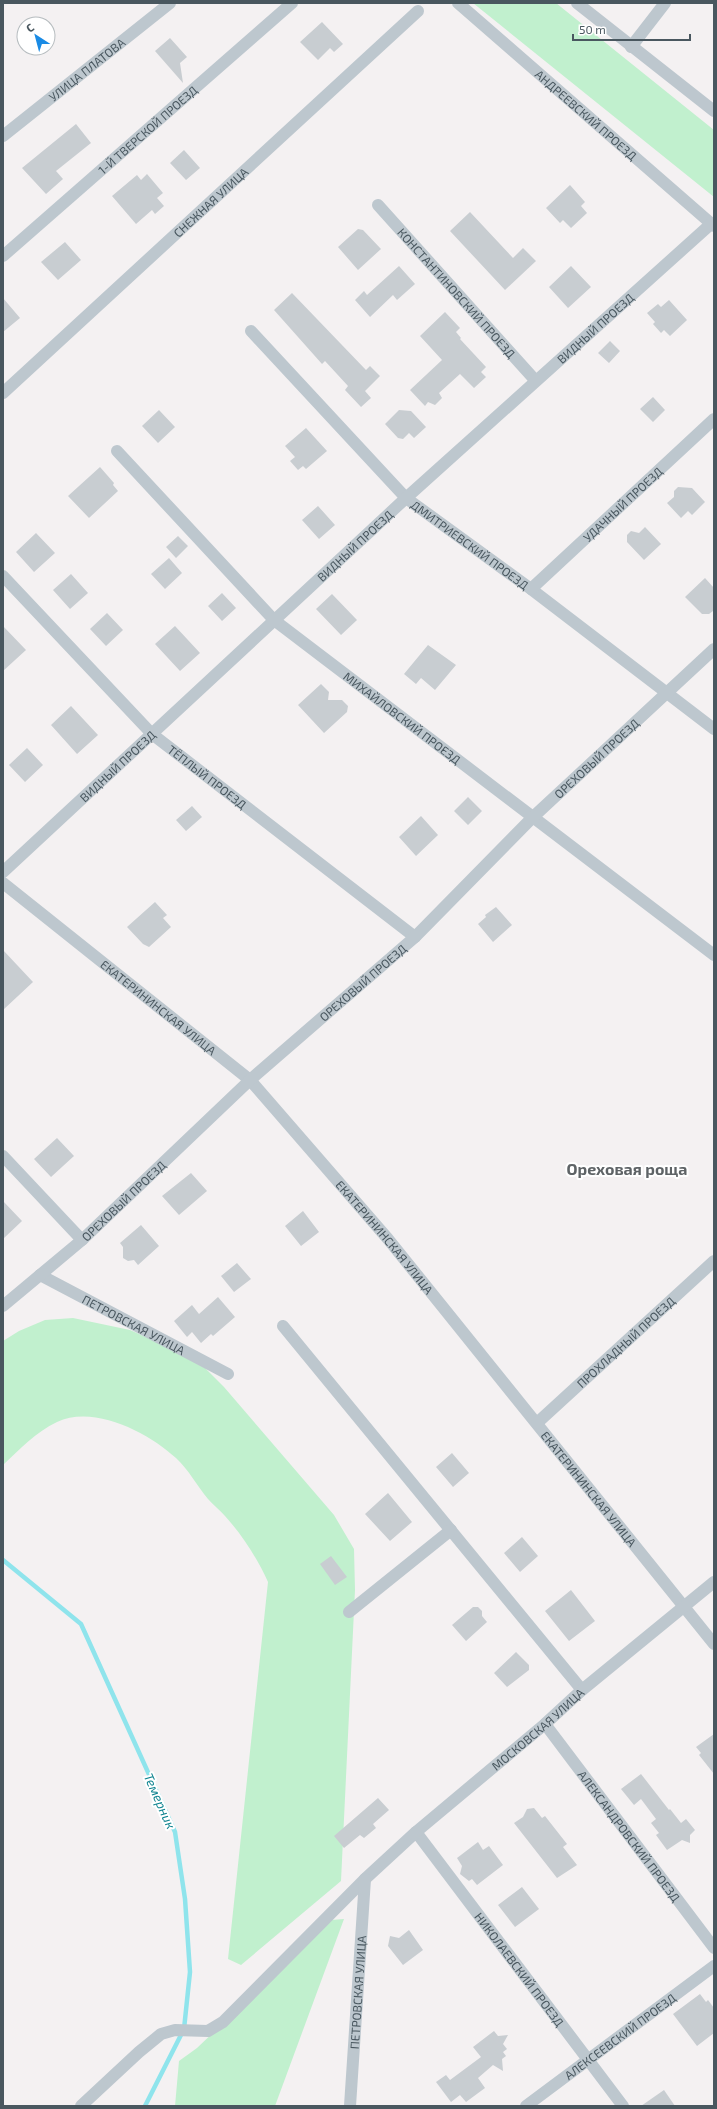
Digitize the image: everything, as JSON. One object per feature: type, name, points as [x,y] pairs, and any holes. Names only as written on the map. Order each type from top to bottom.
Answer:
[{"type":"street","name":"УЛИЦА ПЛАТОВА","points":[[3,136],[170,3]]},
{"type":"street","name":"1-Й ТВЕРСКОЙ ПРОЕЗД","points":[[3,256],[292,3]]},
{"type":"street","name":"АНДРЕЕВСКИЙ ПРОЕЗД","points":[[458,3],[713,225]]},
{"type":"street","points":[[577,3],[714,111]]},
{"type":"street","points":[[631,47],[665,3]]},
{"type":"street","name":"СНЕЖНАЯ УЛИЦА","points":[[3,393],[418,11]]},
{"type":"street","name":"КОНСТАНТИНОВСКИЙ ПРОЕЗД","points":[[378,206],[536,380]]},
{"type":"street","name":"ВИДНЫЙ ПРОЕЗД","points":[[3,872],[406,498],[536,380],[713,225]]},
{"type":"street","name":"ДМИТРИЕВСКИЙ ПРОЕЗД","points":[[251,331],[406,498],[532,588],[714,729]]},
{"type":"street","name":"УДАЧНЫЙ ПРОЕЗД","points":[[532,588],[714,419]]},
{"type":"street","name":"МИХАЙЛОВСКИЙ ПРОЕЗД","points":[[117,451],[274,620],[532,818],[714,955]]},
{"type":"street","name":"ТЁПЛЫЙ ПРОЕЗД","points":[[3,576],[152,734],[415,937]]},
{"type":"street","name":"ОРЕХОВЫЙ ПРОЕЗД","points":[[3,1306],[82,1240],[250,1080],[415,937],[532,818],[714,649]]},
{"type":"street","name":"ЕКАТЕРИНИНСКАЯ УЛИЦА","points":[[3,883],[250,1080],[388,1239],[685,1606],[714,1644]]},
{"type":"street","points":[[3,1156],[82,1240]]},
{"type":"street","name":"ПРОХЛАДНЫЙ ПРОЕЗД","points":[[537,1423],[714,1261]]},
{"type":"street","name":"ПЕТРОВСКАЯ УЛИЦА","points":[[40,1275],[228,1374]]},
{"type":"street","points":[[283,1326],[582,1690]]},
{"type":"street","points":[[349,1612],[451,1530]]},
{"type":"street","name":"МОСКОВСКАЯ УЛИЦА","points":[[81,2106],[138,2052],[161,2034],[175,2030],[208,2031],[223,2022],[365,1879],[416,1832],[545,1724],[582,1690],[714,1582]]},
{"type":"street","name":"АЛЕКСАНДРОВСКИЙ ПРОЕЗД","points":[[545,1724],[714,1948]]},
{"type":"street","name":"НИКОЛАЕВСКИЙ ПРОЕЗД","points":[[416,1832],[589,2059],[623,2106]]},
{"type":"street","name":"ПЕТРОВСКАЯ УЛИЦА","points":[[350,2106],[365,1879]]},
{"type":"street","name":"АЛЕКСЕЕВСКИЙ ПРОЕЗД","points":[[526,2106],[714,1966]]},
{"type":"green space","points":[[473,3],[556,3],[714,130],[714,197]]},
{"type":"green space","points":[[73,1318],[130,1330],[157,1342],[205,1368],[224,1387],[334,1515],[354,1549],[355,1590],[341,1881],[241,1965],[228,1959],[268,1582],[244,1539],[225,1516],[208,1499],[181,1463],[151,1439],[136,1431],[104,1419],[72,1417],[49,1426],[28,1441],[3,1465],[3,1341],[19,1331],[45,1320]]},
{"type":"green space","points":[[344,1919],[275,2106],[175,2106],[179,2061],[197,2048],[331,1920]]},
{"type":"building","points":[[322,22],[343,44],[334,52],[330,48],[318,60],[300,42]]},
{"type":"building","points":[[170,38],[187,57],[180,63],[183,83],[155,51]]},
{"type":"building","points":[[76,124],[91,143],[56,171],[63,179],[46,194],[22,168]]},
{"type":"building","points":[[184,150],[200,168],[186,180],[170,163]]},
{"type":"building","points":[[147,174],[163,193],[157,198],[164,206],[155,214],[152,210],[136,224],[112,196],[137,175],[141,180]]},
{"type":"building","points":[[570,185],[585,202],[581,206],[587,213],[571,228],[563,220],[560,223],[546,208]]},
{"type":"building","points":[[470,212],[513,258],[523,248],[536,261],[505,290],[450,231]]},
{"type":"building","points":[[358,229],[363,230],[381,249],[358,270],[338,247]]},
{"type":"building","points":[[65,242],[81,260],[58,280],[41,262]]},
{"type":"building","points":[[399,266],[415,284],[397,300],[393,295],[370,317],[355,300],[364,291],[367,295]]},
{"type":"building","points":[[571,266],[591,287],[568,308],[549,287]]},
{"type":"building","points":[[292,293],[366,370],[370,366],[380,376],[365,391],[371,398],[361,407],[345,390],[348,386],[325,361],[322,364],[274,310]]},
{"type":"building","points":[[3,298],[20,318],[3,332]]},
{"type":"building","points":[[669,300],[687,320],[670,336],[664,330],[661,333],[653,324],[655,322],[647,313],[658,304],[661,307]]},
{"type":"building","points":[[445,312],[460,328],[456,332],[461,338],[460,339],[486,367],[481,372],[486,377],[474,388],[460,374],[439,393],[442,398],[435,405],[428,402],[425,406],[410,390],[442,360],[420,336]]},
{"type":"building","points":[[610,341],[620,351],[609,363],[598,353]]},
{"type":"building","points":[[653,397],[665,410],[653,422],[640,409]]},
{"type":"building","points":[[159,410],[175,427],[158,443],[142,426]]},
{"type":"building","points":[[399,410],[411,411],[426,427],[414,438],[409,433],[403,439],[398,438],[385,424]]},
{"type":"building","points":[[306,428],[327,451],[306,469],[303,466],[298,470],[290,461],[295,457],[285,446]]},
{"type":"building","points":[[100,467],[114,483],[113,485],[118,491],[89,518],[68,496]]},
{"type":"building","points":[[678,487],[692,488],[705,502],[692,515],[688,511],[681,518],[667,503],[674,497],[674,491]]},
{"type":"building","points":[[318,506],[335,525],[319,539],[302,520]]},
{"type":"building","points":[[645,527],[661,544],[644,560],[627,542],[627,535],[631,531],[639,533]]},
{"type":"building","points":[[36,533],[55,553],[34,572],[16,552]]},
{"type":"building","points":[[178,536],[188,546],[176,558],[166,547]]},
{"type":"building","points":[[169,558],[182,573],[165,589],[151,574]]},
{"type":"building","points":[[71,574],[88,593],[70,609],[53,590]]},
{"type":"building","points":[[705,578],[714,588],[713,611],[709,614],[702,614],[685,597]]},
{"type":"building","points":[[222,593],[236,608],[222,621],[208,606]]},
{"type":"building","points":[[332,594],[357,620],[341,635],[316,609]]},
{"type":"building","points":[[107,613],[123,630],[106,646],[90,629]]},
{"type":"building","points":[[3,626],[26,650],[3,671]]},
{"type":"building","points":[[175,626],[200,653],[180,671],[155,644]]},
{"type":"building","points":[[428,645],[456,665],[435,690],[421,678],[416,684],[404,674]]},
{"type":"building","points":[[321,684],[329,692],[328,700],[342,700],[348,706],[347,712],[324,733],[298,705]]},
{"type":"building","points":[[71,706],[98,735],[77,754],[51,725]]},
{"type":"building","points":[[27,748],[43,765],[25,782],[9,765]]},
{"type":"building","points":[[468,797],[482,811],[468,825],[454,811]]},
{"type":"building","points":[[192,806],[202,817],[186,831],[176,820]]},
{"type":"building","points":[[421,816],[438,835],[416,856],[399,837]]},
{"type":"building","points":[[155,902],[167,915],[163,918],[171,927],[149,947],[143,944],[127,927]]},
{"type":"building","points":[[496,907],[512,925],[493,942],[478,924],[486,917],[485,915]]},
{"type":"building","points":[[3,950],[33,982],[3,1010]]},
{"type":"building","points":[[57,1138],[74,1156],[51,1177],[34,1159]]},
{"type":"building","points":[[191,1173],[207,1191],[179,1215],[162,1196]]},
{"type":"building","points":[[3,1201],[22,1221],[3,1239]]},
{"type":"building","points":[[303,1211],[319,1232],[301,1246],[285,1226]]},
{"type":"building","points":[[141,1225],[159,1246],[138,1265],[134,1260],[128,1261],[123,1258],[123,1247],[120,1243]]},
{"type":"building","points":[[237,1263],[251,1279],[234,1292],[221,1276]]},
{"type":"building","points":[[218,1297],[235,1317],[213,1336],[211,1334],[201,1343],[192,1332],[187,1337],[174,1321],[192,1305],[199,1314]]},
{"type":"building","points":[[452,1453],[469,1473],[453,1487],[436,1467]]},
{"type":"building","points":[[388,1493],[412,1522],[390,1541],[365,1514]]},
{"type":"building","points":[[522,1537],[538,1556],[520,1572],[504,1553]]},
{"type":"building","points":[[331,1556],[347,1577],[335,1585],[320,1564]]},
{"type":"building","points":[[571,1590],[595,1621],[569,1641],[545,1611]]},
{"type":"building","points":[[473,1607],[478,1607],[482,1611],[482,1616],[487,1622],[466,1641],[452,1625]]},
{"type":"building","points":[[516,1652],[529,1665],[529,1670],[507,1687],[494,1673]]},
{"type":"building","points":[[714,1734],[714,1774],[699,1755],[701,1753],[696,1747]]},
{"type":"building","points":[[641,1774],[681,1823],[686,1819],[695,1830],[690,1835],[690,1843],[682,1840],[667,1850],[656,1835],[659,1833],[651,1823],[656,1819],[641,1799],[634,1805],[621,1789]]},
{"type":"building","points":[[378,1798],[389,1810],[373,1824],[376,1828],[364,1838],[360,1835],[344,1848],[334,1836]]},
{"type":"building","points":[[534,1808],[542,1818],[545,1816],[567,1844],[563,1847],[577,1865],[557,1878],[514,1823],[523,1817],[527,1809]]},
{"type":"building","points":[[478,1842],[483,1850],[489,1846],[503,1865],[477,1885],[472,1879],[469,1881],[460,1874],[462,1866],[457,1858]]},
{"type":"building","points":[[522,1887],[539,1909],[515,1927],[498,1905]]},
{"type":"building","points":[[409,1930],[423,1950],[403,1965],[388,1946],[390,1936],[399,1938]]},
{"type":"building","points":[[700,1994],[706,2002],[708,2000],[714,2008],[714,2033],[697,2046],[673,2014]]},
{"type":"building","points":[[494,2031],[498,2036],[508,2035],[503,2044],[507,2049],[503,2052],[506,2056],[502,2059],[503,2071],[493,2065],[478,2078],[485,2088],[466,2102],[460,2095],[451,2102],[436,2082],[446,2075],[450,2080],[481,2057],[473,2047]]},
{"type":"building","points":[[664,2090],[675,2106],[641,2106]]},
{"type":"waterway","name":"Темерник","points":[[3,1560],[81,1624],[175,1832],[185,1899],[190,1972],[184,2029],[145,2106]]},
{"type":"district","name":"Ореховая роща","points":[[627,1168]]}]
